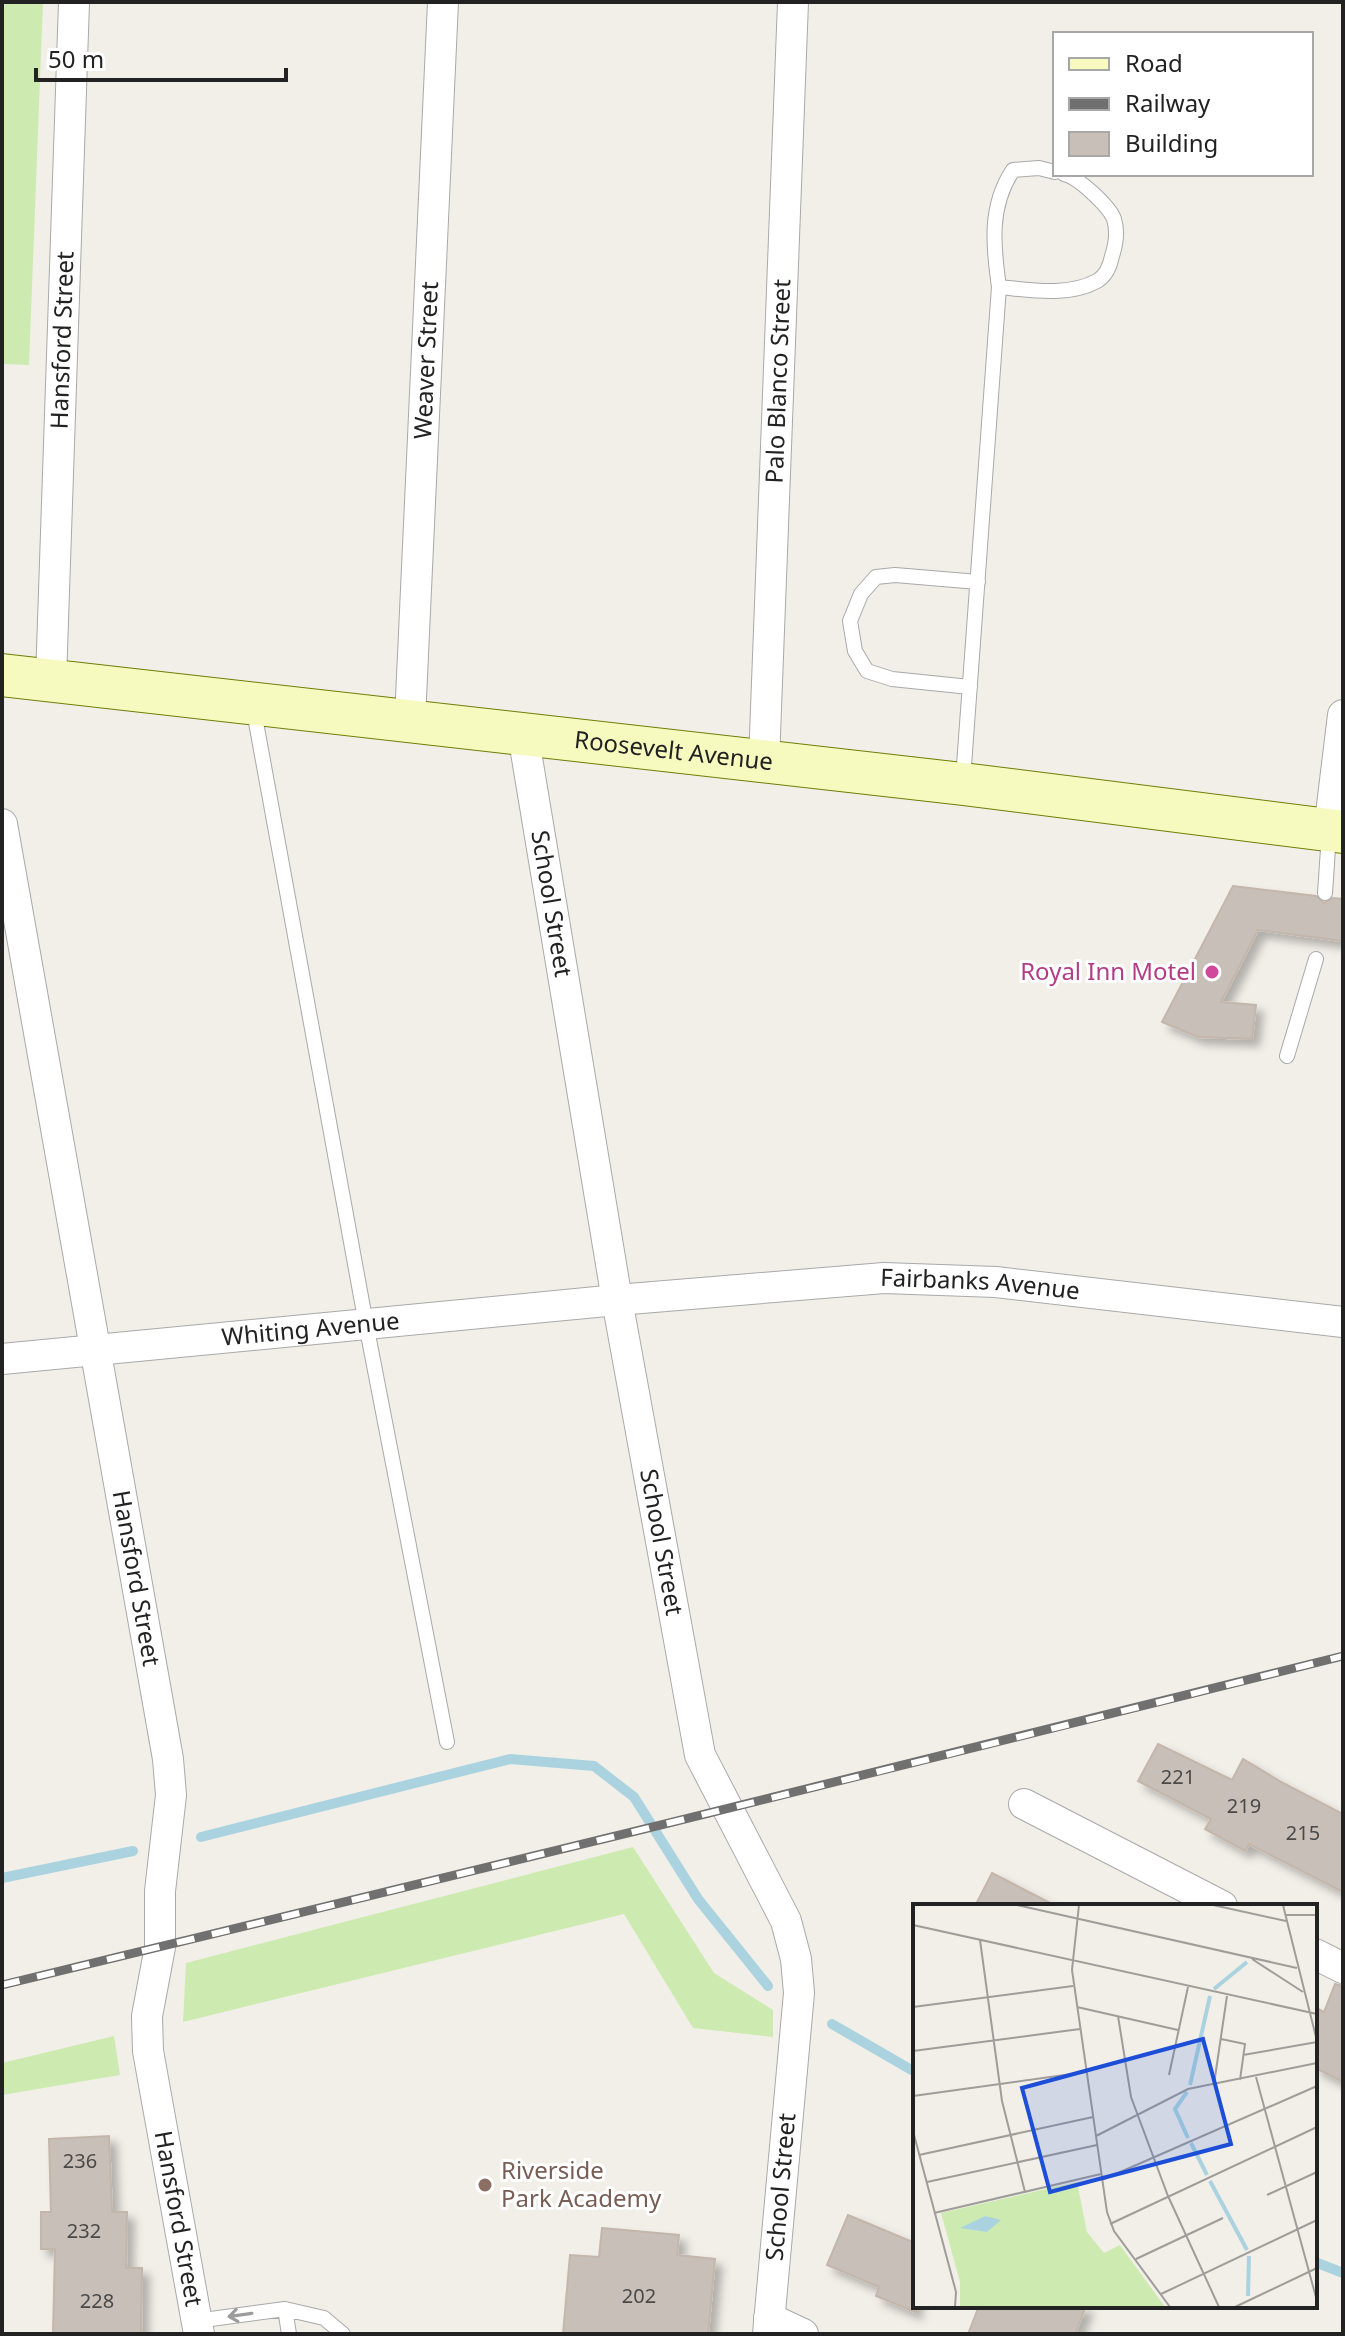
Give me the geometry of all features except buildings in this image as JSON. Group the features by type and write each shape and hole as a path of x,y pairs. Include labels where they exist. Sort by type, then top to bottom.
{"main road":[{"name":"Roosevelt Avenue","path":"2,675 963,784 1336,831"}],"street":[{"name":"Hansford Street","path":"51,680 74,2"},
{"name":"Weaver Street","path":"410,720 443,2"},
{"name":"Palo Blanco Street","path":"764,761 793,2"},
{"path":"1336,831 1343,715"},
{"name":"School Street","path":"523,734 617,1300 700,1755 786,1921 796,1959 799,1993 768,2326"},
{"name":"Hansford Street","path":"2,824 168,1759 171,1795 160,1891 160,1947 147,2016 148,2051 197,2328"},
{"name":"Fairbanks Avenue","path":"617,1300 884,1278 996,1282 1343,1322"},
{"name":"Whiting Avenue","path":"2,1359 617,1300"},
{"path":"1024,1804 1218,1904"},
{"path":"1317,1955 1343,1968"},
{"path":"768,2326 803,2334"}],"lane":[{"path":"963,784 999,287 994,257 994,216 1001,189 1013,170 1039,168 1053,172"},
{"path":"999,287 1075,290 1100,280 1110,268 1117,239 1113,217 1096,196 1071,176"},
{"path":"970,687 892,679 867,671 855,651 850,621 861,594 876,577 895,575 978,582"},
{"path":"252,702 366,1324 447,1742"},
{"path":"1325,893 1336,831"},
{"path":"1287,1056 1316,959"},
{"path":"285,2309 289,2334"},
{"path":"197,2328 285,2309 324,2318 343,2334"}],"green space":[{"path":"2,2 43,2 29,365 2,364"},
{"path":"633,1847 714,1973 773,2010 773,2037 693,2028 624,1914 183,2022 186,1963"},
{"path":"114,2036 120,2075 2,2095 2,2063"}],"waterway":[{"path":"201,1837 510,1759 594,1766 634,1797 698,1899 768,1986"},
{"path":"2,1878 133,1851"},
{"path":"832,2024 913,2071"},
{"path":"1317,2263 1343,2273"}],"railway":[{"path":"2,1985 1343,1656"}],"place":[{"name":"Royal Inn Motel","path":"1212,972"},
{"name":"Riverside Park Academy","path":"485,2185"}]}
